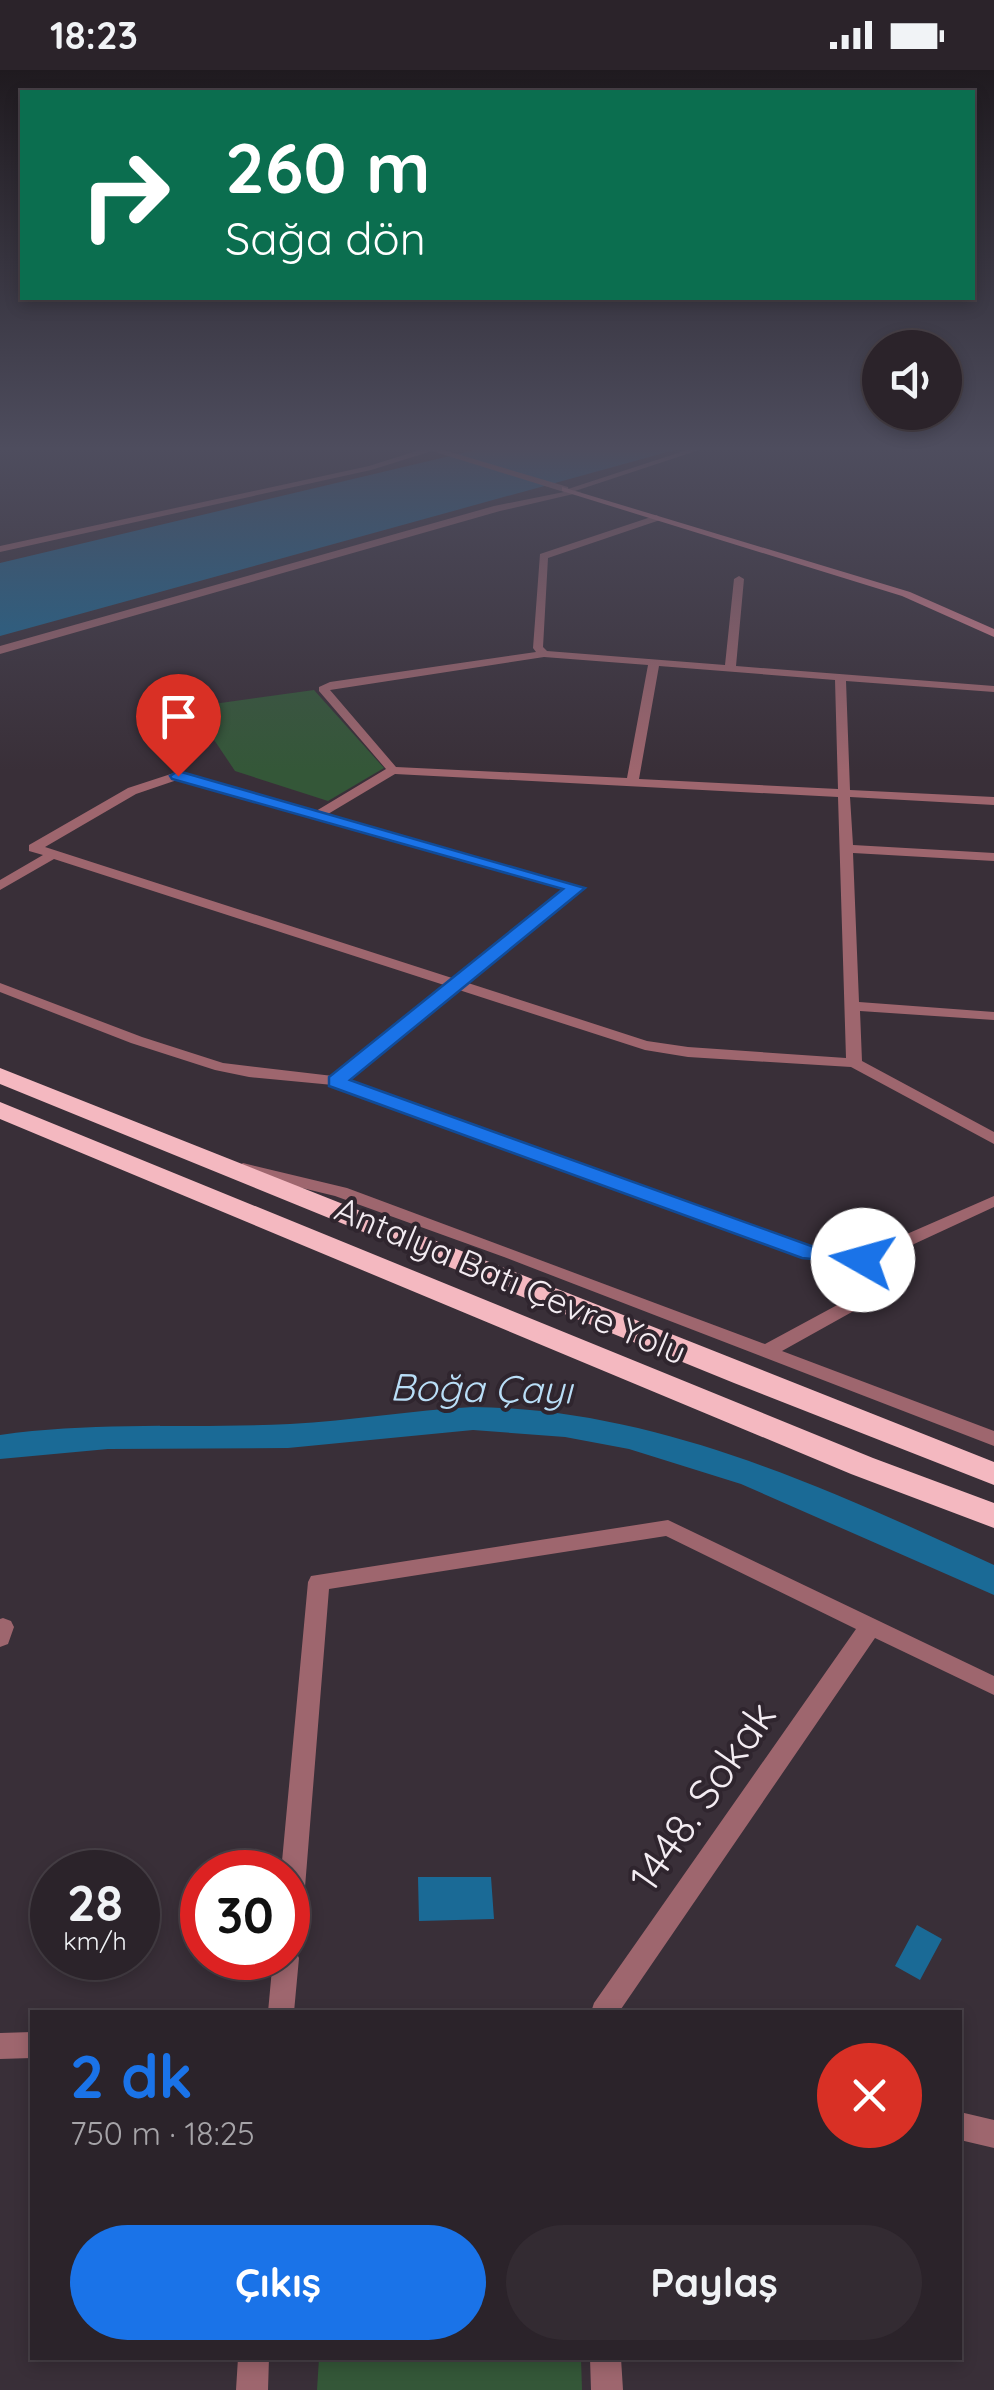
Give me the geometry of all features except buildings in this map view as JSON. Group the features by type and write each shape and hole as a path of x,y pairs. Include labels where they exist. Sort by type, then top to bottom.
{"highway":[{"path":"0,1075 224,1163 530,1292 994,1474"},
{"name":"Antalya Batı Çevre Yolu","path":"0,1110 844,1459 994,1516"}],"main road":[{"path":"776,554 906,594 994,633"}],"street":[{"path":"0,650 336,554"},
{"path":"544,654 538,648 543,556 548,554"},
{"path":"730,669 739,579"},
{"path":"393,770 323,690 330,685 544,654 994,690"},
{"path":"632,782 654,664"},
{"path":"840,677 854,1063"},
{"path":"320,814 393,770 994,801"},
{"path":"336,1081 453,986 576,888 178,776 164,777 116,800 34,848 453,986 645,1045 688,1052 854,1063 994,1140"},
{"path":"846,849 994,857"},
{"path":"0,886 50,856"},
{"path":"0,987 217,1066 256,1075 313,1076 336,1081 810,1254 846,1260 877,1257 994,1200"},
{"path":"852,1006 994,1016"},
{"path":"224,1163 341,1192 994,1439"},
{"path":"767,1352 870,1294 880,1282 882,1270 877,1257"},
{"path":"296,1850 319,1582 668,1528 994,1686"},
{"name":"1448. Sokak","path":"605,2010 870,1628"},
{"path":"281,2010 284,1980"},
{"path":"0,2046 30,2045"},
{"path":"962,2126 994,2134"},
{"path":"252,2390 254,2360"},
{"path":"606,2360 607,2390"}],"green space":[{"path":"314,690 384,768 328,801 235,771 192,707"},
{"path":"319,2360 581,2360 582,2390 317,2390"}],"water":[{"path":"37,554 296,554 0,636 0,563"},
{"path":"418,1877 491,1877 494,1919 419,1921"},
{"path":"917,1925 942,1939 920,1980 895,1966"}],"waterway":[{"name":"Boğa Çayı","path":"0,1447 108,1437 288,1436 473,1419 565,1425 629,1437 754,1476 994,1581"}],"route":[{"path":"178,776 576,888 336,1081 810,1254 863,1260"}]}
